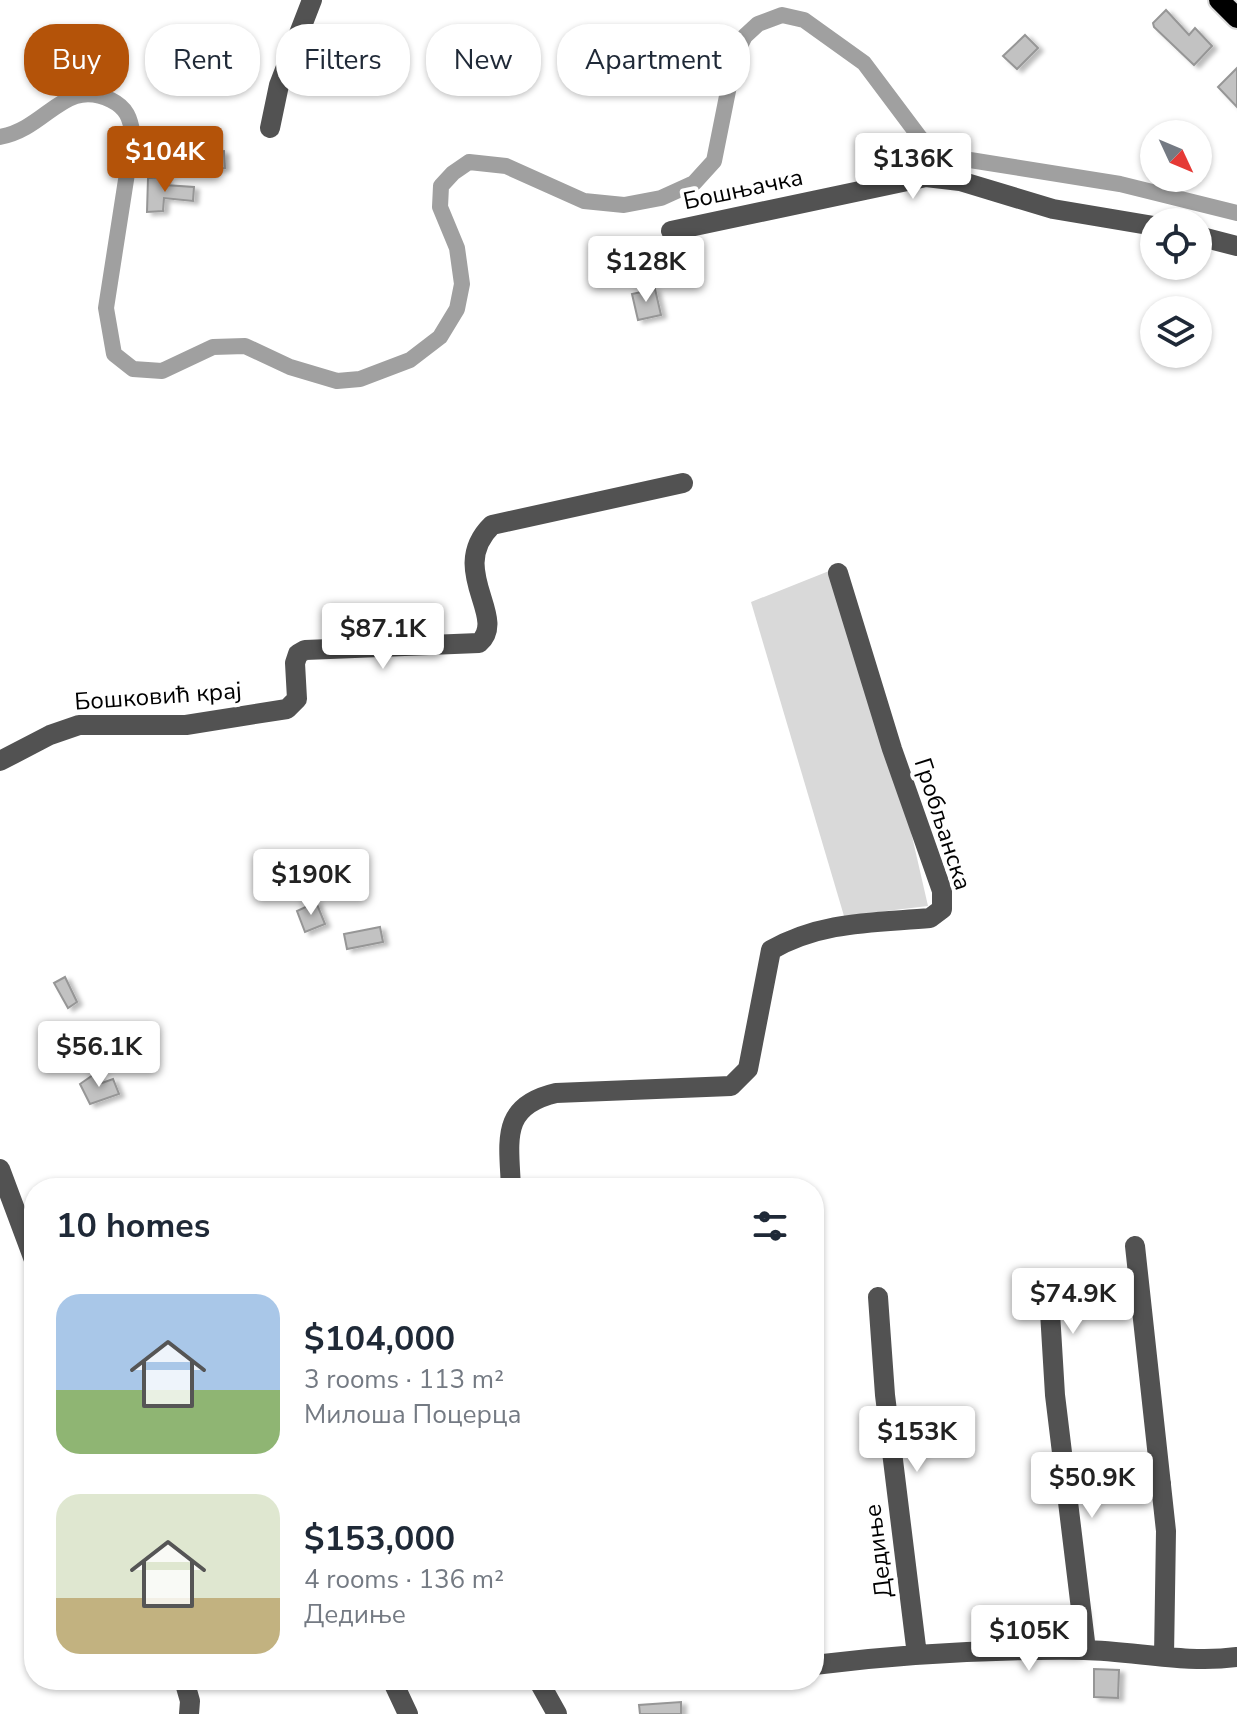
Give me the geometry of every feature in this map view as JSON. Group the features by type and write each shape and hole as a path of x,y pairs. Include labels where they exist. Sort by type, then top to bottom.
{"main road":[{"path":"1219,0 1237,18"}],"street":[{"path":"270,128 279,85 312,0"},
{"name":"Бошњачка","path":"671,231 926,177 960,181 1053,209 1140,224"},
{"path":"1212,240 1237,246"},
{"name":"Бошковић крај","path":"0,761 50,735 79,725 186,725 287,709 297,699 295,663 298,654 305,650 479,643 486,636 488,622 474,571 474,550 482,534 492,525 683,483"},
{"name":"Гробљанска","path":"511,1178 512,1121 521,1107 535,1098 556,1093 731,1086 748,1069 771,950 800,933 838,926 930,918 942,909 942,891 892,749 838,573"},
{"path":"0,1169 24,1233"},
{"path":"1135,1246 1166,1531 1164,1656"},
{"path":"1048,1279 1064,1471 1086,1650"},
{"name":"Дедиње","path":"878,1297 885,1395 917,1655"},
{"path":"1064,1471 1127,1470 1161,1483"},
{"path":"824,1664 917,1655 1086,1650 1193,1659 1237,1657"},
{"path":"187,1690 189,1714"},
{"path":"397,1690 408,1714"},
{"path":"544,1690 557,1714"}],"shaded area":[{"path":"829,571 892,749 928,906 844,916 751,602"}],"building":[{"path":"1166,10 1189,35 1195,28 1212,46 1194,65 1154,27 1153,23"},
{"path":"1025,35 1038,48 1017,69 1003,56"},
{"path":"1237,68 1237,107 1218,87"},
{"path":"224,151 225,168 201,170 202,153"},
{"path":"165,177 165,185 194,187 193,201 164,198 163,211 147,212 148,178"},
{"path":"655,289 661,315 638,320 632,294"},
{"path":"316,902 325,924 305,932 297,911"},
{"path":"380,927 383,942 347,949 344,934"},
{"path":"65,977 77,1002 68,1008 54,983"},
{"path":"96,1073 102,1083 113,1079 119,1094 90,1104 80,1084"},
{"path":"1094,1669 1119,1670 1118,1698 1094,1697"},
{"path":"681,1702 681,1714 640,1714 639,1705"}],"waterway":[{"path":"0,137 17,132 68,99 81,95 111,100 124,110 133,135 106,308 114,354 133,369 162,371 213,347 245,346 290,367 337,381 360,379 410,360 440,337 457,309 462,284 457,248 440,207 441,186 453,173 469,162 506,166 584,201 624,205 661,198 694,183 714,161 735,56 745,36 758,24 782,15 804,20 864,63 921,139 970,160 1120,184 1237,213"}]}
